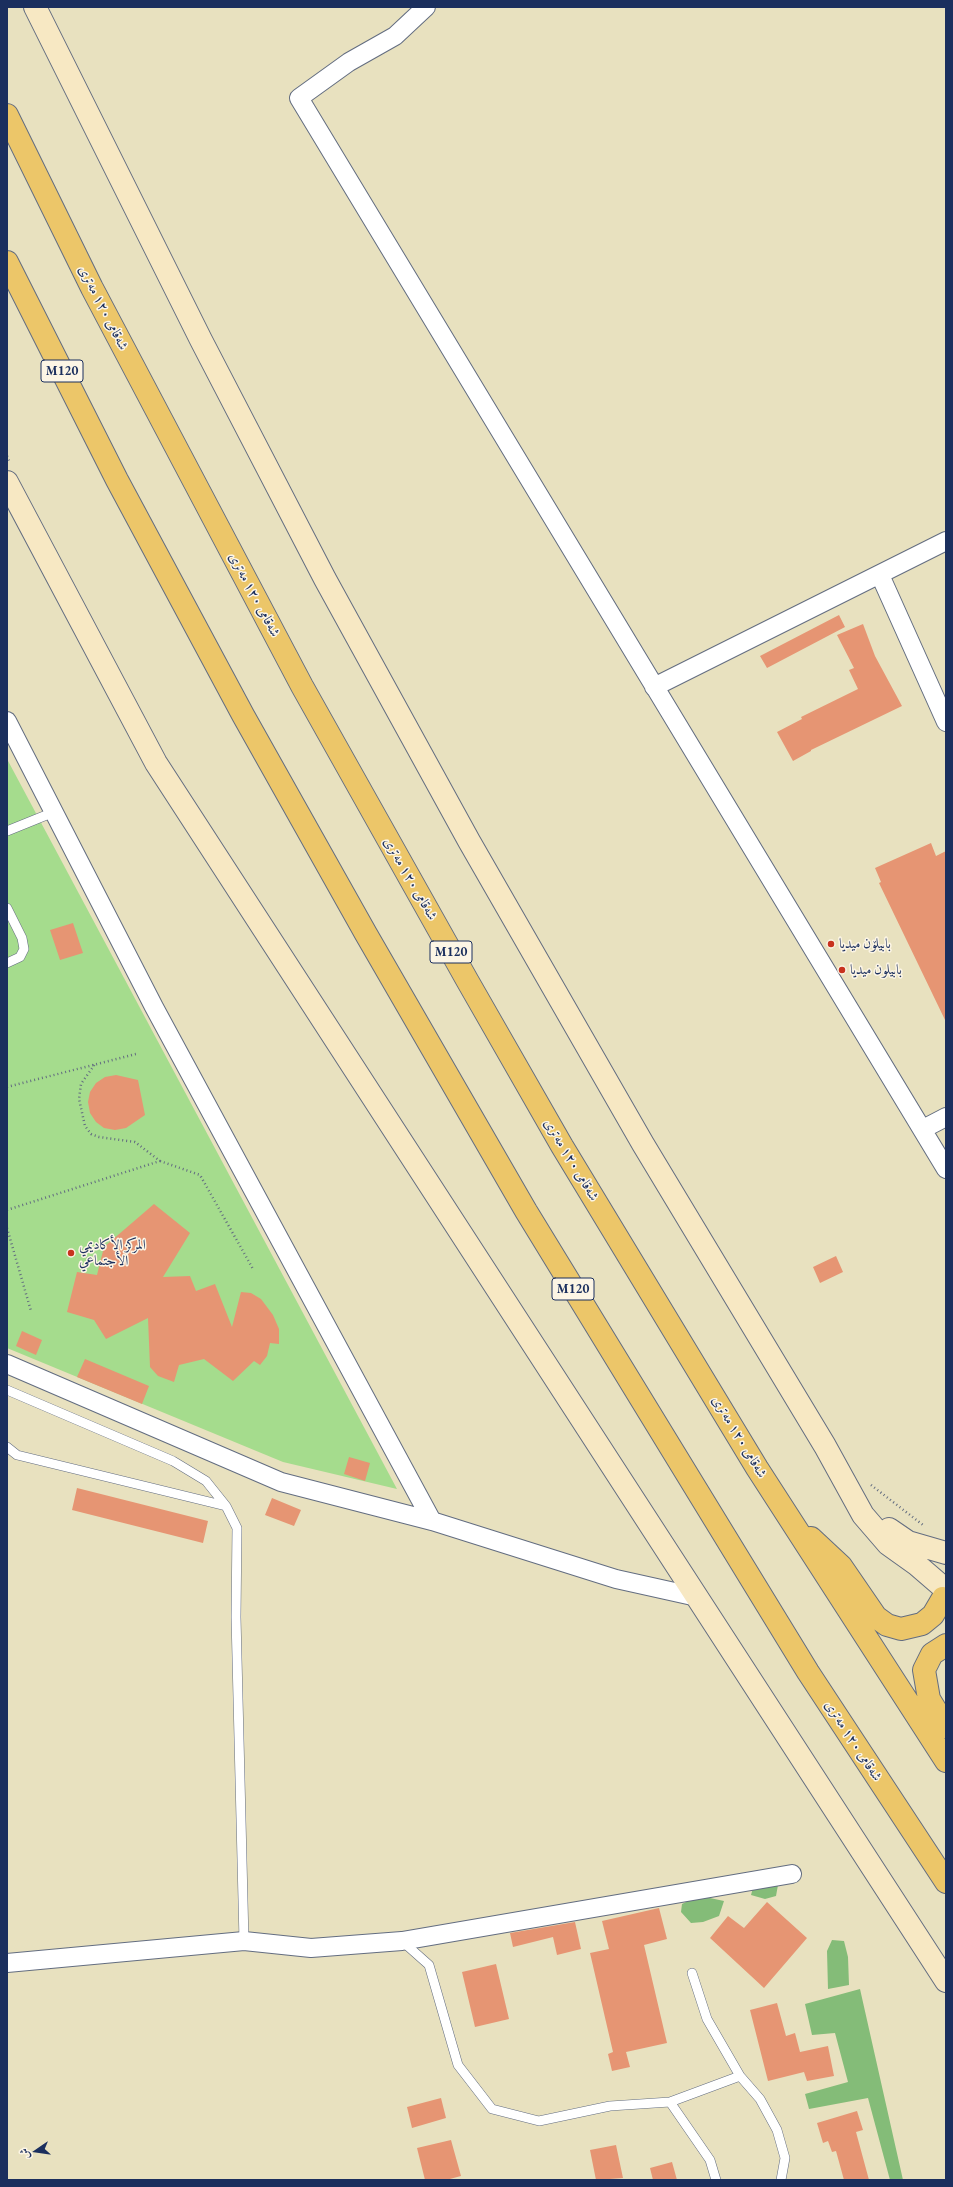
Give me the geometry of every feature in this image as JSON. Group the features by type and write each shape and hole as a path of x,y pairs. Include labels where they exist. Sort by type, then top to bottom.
{"highway":[{"name":"شەقامی ١٢٠ مەتری","path":"7,115 92,288 336,747 562,1146 789,1518 946,1761"},
{"name":"شەقامی ١٢٠ مەتری","path":"7,262 117,480 239,708 366,934 498,1162 672,1453 804,1665 946,1882"},
{"path":"789,1518 841,1566 876,1617 887,1625 901,1629 922,1624 933,1616 945,1596"},
{"path":"946,1645 932,1654 924,1670 929,1699 946,1727"}],"street":[{"path":"35,7 201,340 355,634 469,841 639,1137 825,1446 850,1493 875,1531 945,1596"},
{"path":"426,7 395,36 349,62 299,98 946,1169"},
{"path":"7,482 156,763 946,1981"},
{"path":"654,687 946,541"},
{"path":"880,575 946,722"},
{"path":"7,722 154,1008 432,1521"},
{"path":"923,1129 946,1117"},
{"path":"7,1364 282,1482 432,1521 616,1579 697,1597"},
{"path":"825,1446 844,1466 878,1520 908,1542 946,1553"},
{"path":"7,1963 244,1941 311,1948 402,1941 792,1874"}],"lane":[{"path":"7,831 54,812"},
{"path":"7,908 22,938 24,949 20,957 7,963"},
{"path":"7,1390 174,1461 206,1481 226,1506 237,1528 236,1617 244,1941"},
{"path":"7,1447 17,1455 226,1506"},
{"path":"402,1941 429,1965 458,2065 492,2109 539,2121 610,2106 670,2102 740,2076"},
{"path":"692,1973 707,2019 740,2076 760,2098 777,2130 785,2158 781,2180"},
{"path":"670,2102 710,2160 716,2180"}],"path":[{"path":"7,1087 136,1054"},
{"path":"96,1064 81,1084 79,1099 85,1126 92,1134 99,1137 135,1142 160,1161 200,1175 253,1269"},
{"path":"7,1210 160,1161"},
{"path":"7,1228 30,1311"},
{"path":"868,1480 872,1487 924,1526"}],"green space":[{"path":"7,759 397,1489 283,1462 7,1348"},
{"path":"754,1884 778,1885 776,1896 765,1899 751,1895"},
{"path":"694,1898 710,1898 724,1901 719,1916 703,1922 691,1923 681,1912 682,1904"},
{"path":"832,1940 844,1941 848,1957 849,1985 828,1989 827,1951"},
{"path":"860,1989 903,2180 890,2180 868,2098 809,2109 805,2094 848,2082 835,2033 812,2035 805,2004"}],"building":[{"path":"839,615 845,627 767,668 760,656"},
{"path":"863,624 875,656 902,706 811,750 793,761 777,732 802,719 801,717 858,689 849,670 854,668 837,635"},
{"path":"931,843 936,856 946,851 946,1022 879,883 881,882 875,868"},
{"path":"73,923 83,953 60,960 50,930"},
{"path":"116,1075 138,1080 145,1115 126,1128 115,1130 104,1128 96,1122 90,1113 88,1102 90,1092 96,1083 105,1077"},
{"path":"154,1204 190,1233 163,1277 190,1276 196,1291 215,1284 232,1327 241,1292 251,1293 261,1299 273,1315 279,1329 279,1344 270,1343 267,1356 260,1365 254,1361 233,1381 204,1359 179,1365 174,1382 158,1376 150,1367 148,1318 106,1339 94,1320 67,1312 77,1272 97,1275 104,1247"},
{"path":"836,1256 843,1272 820,1283 813,1267"},
{"path":"22,1331 42,1340 36,1355 16,1346"},
{"path":"85,1359 149,1386 142,1404 77,1377"},
{"path":"349,1457 370,1463 365,1481 344,1474"},
{"path":"77,1488 208,1521 203,1543 72,1510"},
{"path":"272,1498 301,1510 294,1526 265,1515"},
{"path":"767,1902 807,1938 764,1988 710,1938 728,1916 744,1928"},
{"path":"659,1908 667,1939 644,1945 667,2043 626,2052 630,2067 612,2071 608,2054 613,2052 590,1953 609,1949 602,1921"},
{"path":"575,1922 581,1949 557,1955 553,1937 513,1947 510,1933"},
{"path":"496,1964 509,2019 475,2027 462,1972"},
{"path":"777,2003 786,2036 795,2033 800,2052 828,2046 834,2076 807,2081 804,2072 768,2081 750,2010"},
{"path":"441,2098 446,2118 412,2128 407,2107"},
{"path":"857,2111 863,2130 856,2132 869,2180 844,2180 836,2151 832,2152 828,2141 823,2143 817,2123"},
{"path":"451,2140 461,2176 446,2180 425,2180 417,2148"},
{"path":"616,2145 623,2178 596,2180 590,2150"},
{"path":"672,2162 677,2180 653,2180 650,2168"}],"place":[{"name":"بابیلۆن میدیا","path":"831,944"},
{"name":"بابيلون ميديا","path":"842,970"},
{"name":"المركز الأكاديمي الأجتماعي","path":"71,1253"}]}
